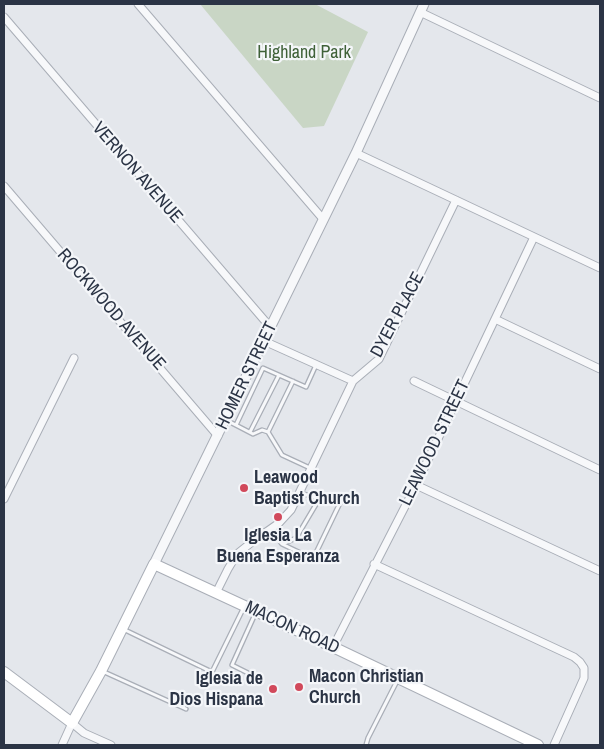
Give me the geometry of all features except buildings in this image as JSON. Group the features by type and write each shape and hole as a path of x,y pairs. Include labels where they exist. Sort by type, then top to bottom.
{"main road":[{"name":"MACON ROAD","path":"154,564 398,678 524,742 538,745"},
{"name":"HOMER STREET","path":"72,723 101,671 154,564"},
{"path":"4,672 72,723"}],"street":[{"path":"138,4 323,219"},
{"path":"422,8 600,98"},
{"name":"HOMER STREET","path":"154,564 356,153 422,8"},
{"name":"VERNON AVENUE","path":"4,17 271,328"},
{"path":"356,153 600,268"},
{"name":"ROCKWOOD AVENUE","path":"4,186 218,436"},
{"name":"DYER PLACE","path":"216,593 237,554 287,516 353,381 378,359 456,200"},
{"name":"LEAWOOD STREET","path":"333,647 416,485 534,237"},
{"path":"496,319 600,369"},
{"path":"264,342 353,381"},
{"path":"4,499 74,358"},
{"path":"414,381 600,470"},
{"path":"416,485 600,571"},
{"path":"374,564 574,657 580,662 584,668 585,676 554,745"},
{"path":"72,723 84,733 110,745"},
{"name":"HOMER STREET","path":"62,745 72,723"}],"lane":[{"path":"236,425 263,368 306,387 316,365"},
{"path":"250,432 279,375"},
{"path":"268,432 293,381"},
{"path":"226,419 253,434 262,430 268,432 282,455 311,469"},
{"path":"271,529 282,544 313,559 340,504 321,495 314,497 299,493"},
{"path":"282,544 296,538 303,529 321,495"},
{"path":"122,628 212,672 244,606"},
{"path":"256,611 232,665 256,676"},
{"path":"101,671 186,709"},
{"path":"366,745 398,678"}],"green space":[{"name":"Highland Park","path":"200,4 315,4 368,32 324,126 303,128"}],"place":[{"name":"Leawood Baptist Church","path":"244,488"},
{"name":"Iglesia La Buena Esperanza","path":"278,517"},
{"name":"Macon Christian Church","path":"299,687"},
{"name":"Iglesia de Dios Hispana","path":"273,689"}]}
